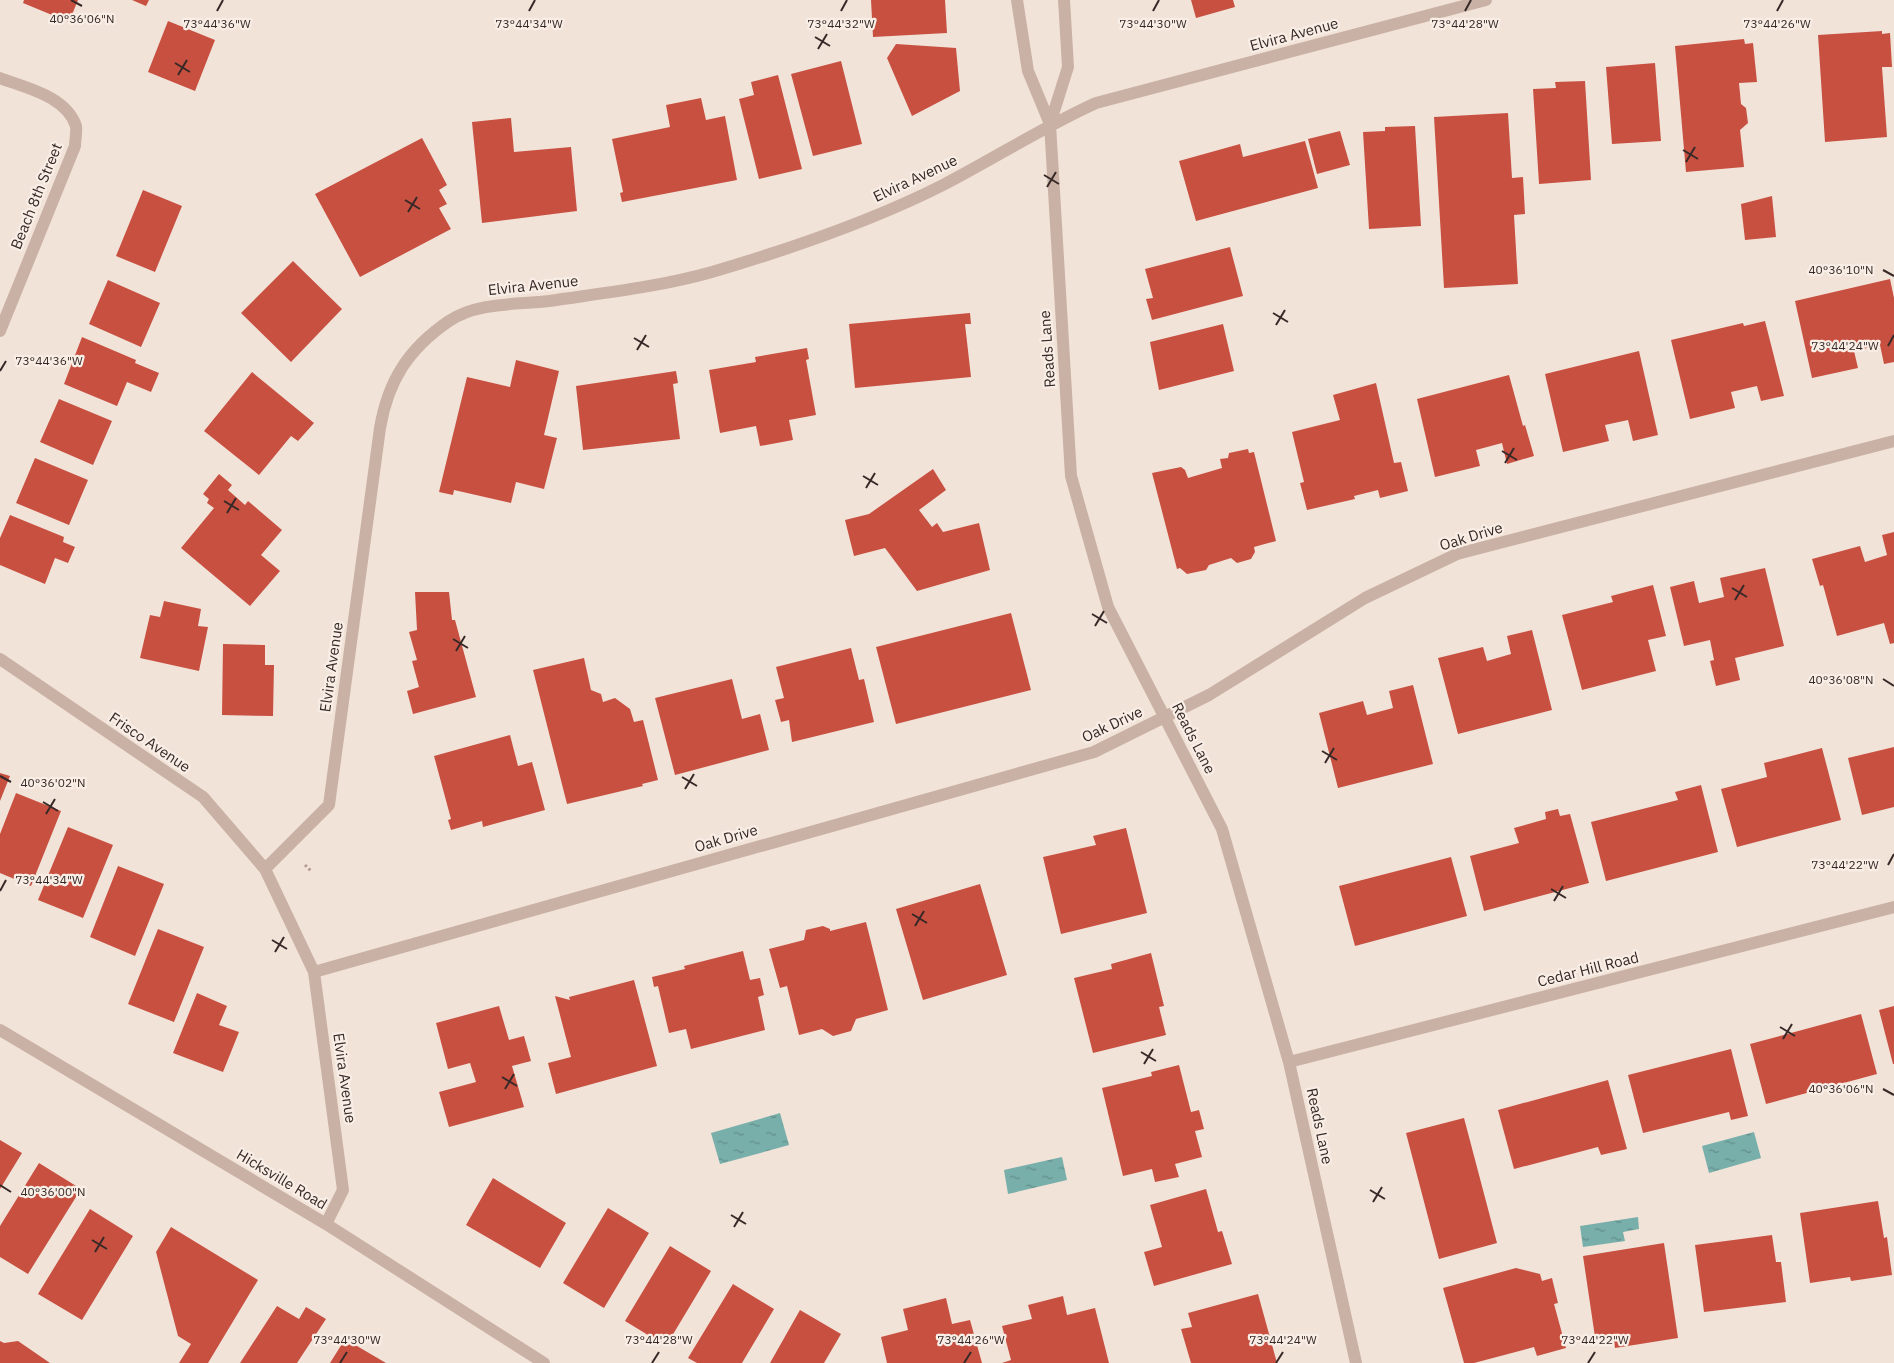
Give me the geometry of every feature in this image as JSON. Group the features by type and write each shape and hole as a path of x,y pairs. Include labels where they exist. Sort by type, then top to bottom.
{"street":[{"name":"Reads Lane","path":"1017,0 1028,71 1050,124 1071,476 1108,606 1222,829 1289,1062 1356,1363"},
{"name":"Reads Lane","path":"1050,124 1068,67 1064,0"},
{"name":"Elvira Avenue","path":"326,1224 343,1190 314,972 265,870 329,805 383,410 385,400 409,354 450,320 484,307 629,290 710,272 834,233 943,185 1050,124 1096,103 1486,0"},
{"name":"Beach 8th Street","path":"0,78 51,98 70,113 77,128 75,146 0,331"},
{"name":"Oak Drive","path":"314,972 1094,752 1236,679 1365,598 1457,554 1894,441"},
{"name":"Frisco Avenue","path":"0,659 203,797 265,870"},
{"name":"Cedar Hill Road","path":"1289,1062 1894,908"},
{"name":"Hicksville Road","path":"0,1030 326,1224 544,1363"}],"water":[{"path":"780,1113 789,1145 720,1164 711,1133"},
{"path":"1754,1132 1761,1158 1709,1173 1702,1146"},
{"path":"1062,1157 1067,1180 1008,1194 1004,1170"},
{"path":"1638,1217 1639,1229 1623,1232 1625,1241 1583,1247 1580,1226"}],"building":[{"path":"24,0 78,0 69,22 23,3"},
{"path":"132,0 149,0 146,6"},
{"path":"871,0 945,0 947,33 873,37"},
{"path":"1191,0 1233,0 1235,7 1196,18"},
{"path":"168,21 215,40 195,91 148,72"},
{"path":"1882,31 1882,34 1890,33 1892,67 1882,67 1887,137 1825,142 1818,35"},
{"path":"1744,39 1745,44 1753,43 1757,82 1739,83 1741,104 1746,108 1748,123 1740,130 1744,167 1686,172 1675,46"},
{"path":"896,44 956,48 960,91 912,116 887,58"},
{"path":"841,61 862,144 813,156 791,74"},
{"path":"1655,63 1661,141 1612,144 1606,67"},
{"path":"778,75 802,169 759,179 739,99 754,95 751,82"},
{"path":"1585,81 1591,180 1539,184 1533,89 1556,88 1555,82"},
{"path":"701,98 706,120 725,116 737,180 622,202 620,193 623,192 612,139 670,127 666,105"},
{"path":"1508,113 1512,178 1523,177 1525,214 1514,215 1518,284 1444,288 1434,117"},
{"path":"511,118 514,152 571,147 577,211 482,223 472,122"},
{"path":"1415,126 1421,226 1369,229 1363,132 1385,131 1385,127"},
{"path":"1340,131 1350,165 1317,174 1308,139"},
{"path":"422,138 447,185 439,190 447,204 439,208 451,229 360,277 315,194"},
{"path":"1305,141 1318,188 1196,221 1179,161 1240,144 1243,157"},
{"path":"143,190 182,206 155,272 116,256"},
{"path":"1772,196 1776,237 1745,240 1741,204"},
{"path":"1230,247 1243,296 1152,320 1146,299 1153,298 1145,269"},
{"path":"293,261 342,309 291,362 241,313"},
{"path":"1890,279 1894,298 1894,362 1884,364 1880,345 1854,351 1858,368 1812,378 1795,301"},
{"path":"108,280 160,303 141,347 89,324"},
{"path":"970,313 971,324 965,324 971,377 855,388 849,324"},
{"path":"1765,321 1784,396 1761,401 1757,386 1731,392 1735,408 1690,419 1671,340 1743,323 1744,326"},
{"path":"1223,324 1234,371 1159,390 1150,342"},
{"path":"82,337 136,360 135,363 159,373 151,392 127,382 117,406 64,384"},
{"path":"807,348 809,359 806,360 816,415 789,420 793,440 760,446 756,426 720,433 709,370 756,362 755,357"},
{"path":"1639,351 1658,435 1633,441 1628,420 1605,425 1609,441 1563,452 1545,374"},
{"path":"516,360 559,371 544,435 557,438 544,489 516,482 511,503 454,490 453,495 439,492 467,377 510,387"},
{"path":"676,371 678,383 673,384 680,439 583,450 576,386"},
{"path":"252,372 314,423 298,441 291,436 259,475 204,431"},
{"path":"1509,375 1523,426 1525,425 1534,456 1507,464 1502,443 1476,450 1480,466 1435,477 1417,399"},
{"path":"1376,383 1394,463 1401,462 1408,491 1380,498 1378,490 1354,496 1355,499 1307,510 1300,483 1304,482 1292,432 1340,420 1333,395"},
{"path":"59,399 112,421 93,465 40,442"},
{"path":"1248,449 1249,453 1254,452 1276,541 1254,547 1255,552 1251,559 1237,563 1231,558 1209,565 1206,570 1187,574 1180,568 1177,569 1152,473 1181,467 1185,470 1188,478 1222,468 1220,459 1228,458 1229,453"},
{"path":"35,458 88,480 69,525 16,503"},
{"path":"933,469 946,490 919,510 932,527 937,523 943,532 979,523 990,570 917,591 885,548 854,556 845,520 869,514"},
{"path":"219,474 232,485 228,490 245,505 248,501 282,530 261,555 280,571 250,606 181,548 214,508 207,503 209,499 203,494"},
{"path":"10,515 64,537 63,542 75,547 68,563 55,558 45,584 0,565 0,538"},
{"path":"1894,532 1894,643 1890,644 1884,623 1837,636 1823,585 1820,586 1812,559 1860,546 1865,562 1887,555 1882,535"},
{"path":"1765,568 1784,646 1735,658 1740,680 1716,686 1710,661 1714,660 1710,640 1684,646 1670,587 1694,581 1699,603 1724,597 1720,578"},
{"path":"1653,585 1666,636 1648,640 1656,671 1582,690 1562,615 1613,602 1611,596"},
{"path":"415,592 449,592 452,620 455,620 476,697 413,714 407,691 419,687 412,661 417,660 409,632 417,630"},
{"path":"164,601 201,609 198,626 208,627 199,671 140,658 150,615 160,617"},
{"path":"1011,613 1031,690 896,724 876,647"},
{"path":"1532,630 1552,710 1458,734 1438,658 1483,647 1487,661 1511,654 1507,636"},
{"path":"223,644 265,645 265,665 274,665 273,716 222,715"},
{"path":"851,648 859,680 864,679 874,722 792,742 789,720 781,722 775,700 784,698 776,667"},
{"path":"584,658 591,690 601,694 603,702 615,698 630,709 634,722 643,720 658,780 642,784 643,786 567,804 533,670"},
{"path":"732,679 742,719 760,714 769,750 675,775 655,698"},
{"path":"1413,685 1433,764 1338,788 1319,713 1363,701 1367,715 1393,708 1389,691"},
{"path":"510,735 518,766 532,762 545,810 483,827 482,821 451,830 448,820 451,819 434,756"},
{"path":"1894,747 1894,807 1862,815 1848,758"},
{"path":"1822,748 1841,820 1737,847 1721,789 1767,777 1764,763"},
{"path":"0,773 10,776 0,801"},
{"path":"1701,785 1718,852 1606,881 1591,822 1678,800 1675,792"},
{"path":"16,793 61,811 31,886 0,873 0,834"},
{"path":"1558,809 1560,816 1570,814 1589,883 1484,911 1470,856 1519,843 1514,828 1546,819 1545,812"},
{"path":"68,827 113,845 83,918 38,900"},
{"path":"1126,828 1147,913 1061,934 1043,857 1096,845 1093,836"},
{"path":"1451,857 1467,916 1355,946 1339,886"},
{"path":"118,866 164,884 135,956 90,937"},
{"path":"980,884 1007,975 923,1000 896,909"},
{"path":"866,922 888,1010 856,1019 851,1031 833,1036 822,1029 799,1035 787,986 780,988 769,949 804,940 806,930 823,926 830,929 830,931"},
{"path":"158,929 204,947 174,1022 128,1004"},
{"path":"743,951 750,980 760,978 764,995 758,997 765,1030 691,1049 686,1029 669,1033 658,986 654,987 652,977 685,969 684,966"},
{"path":"1151,953 1164,1006 1159,1007 1166,1035 1093,1053 1074,978 1112,969 1111,964"},
{"path":"634,980 657,1066 556,1094 548,1063 571,1057 555,996 570,1000 569,997"},
{"path":"197,993 227,1006 219,1025 239,1032 223,1072 173,1053"},
{"path":"499,1006 509,1040 524,1036 531,1061 512,1066 524,1107 449,1127 439,1092 476,1082 470,1063 448,1069 436,1023"},
{"path":"1894,1006 1894,1064 1893,1064 1879,1010"},
{"path":"1861,1014 1877,1074 1766,1104 1750,1044"},
{"path":"1731,1049 1748,1116 1731,1120 1729,1112 1643,1133 1628,1075"},
{"path":"1179,1065 1191,1112 1199,1110 1204,1129 1195,1131 1202,1157 1175,1164 1179,1177 1155,1182 1152,1169 1123,1176 1102,1088 1152,1076 1151,1072"},
{"path":"1608,1080 1627,1149 1601,1155 1598,1147 1514,1169 1498,1110"},
{"path":"1464,1118 1497,1243 1439,1259 1406,1133"},
{"path":"0,1140 22,1153 0,1189"},
{"path":"39,1163 81,1189 28,1274 0,1257 0,1226"},
{"path":"493,1178 566,1223 540,1268 466,1225"},
{"path":"1206,1189 1218,1232 1222,1231 1232,1264 1154,1286 1144,1252 1162,1247 1150,1205"},
{"path":"1878,1201 1884,1238 1887,1237 1892,1275 1851,1281 1850,1277 1810,1283 1800,1213"},
{"path":"608,1208 649,1233 604,1308 563,1283"},
{"path":"90,1209 133,1236 82,1320 38,1294"},
{"path":"171,1227 258,1280 208,1363 179,1363 191,1344 178,1336 156,1252"},
{"path":"1772,1235 1776,1262 1781,1262 1786,1302 1704,1312 1695,1245"},
{"path":"1664,1243 1678,1338 1615,1348 1613,1334 1595,1337 1583,1256"},
{"path":"670,1246 711,1271 666,1346 625,1321"},
{"path":"1516,1268 1540,1274 1542,1281 1552,1278 1558,1303 1554,1304 1566,1348 1537,1356 1534,1347 1474,1363 1464,1363 1443,1288"},
{"path":"733,1284 774,1309 742,1363 697,1363 688,1358"},
{"path":"1258,1294 1277,1363 1191,1363 1181,1329 1192,1327 1188,1313"},
{"path":"1063,1296 1067,1315 1095,1308 1109,1363 1002,1363 1011,1360 1002,1326 1032,1319 1028,1305"},
{"path":"946,1298 952,1324 970,1320 982,1363 887,1363 881,1337 908,1330 903,1309"},
{"path":"277,1306 299,1319 306,1307 326,1319 297,1363 240,1363"},
{"path":"800,1310 841,1334 824,1363 770,1363"},
{"path":"345,1339 386,1363 330,1363"},
{"path":"0,1341 4,1343 18,1341 50,1363 0,1363"}]}
